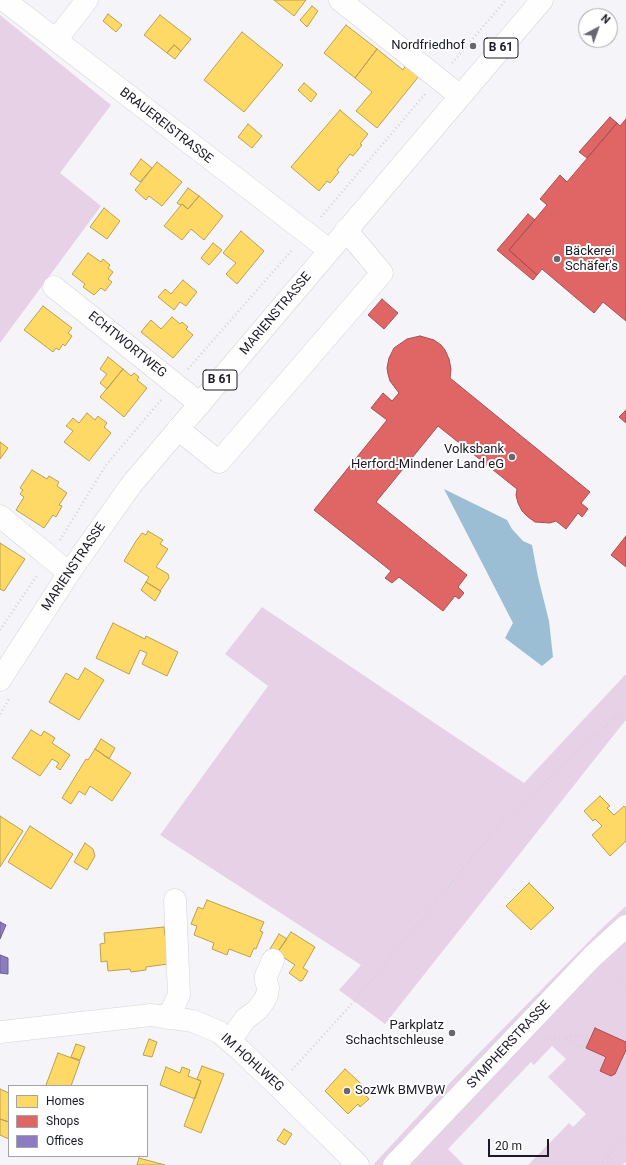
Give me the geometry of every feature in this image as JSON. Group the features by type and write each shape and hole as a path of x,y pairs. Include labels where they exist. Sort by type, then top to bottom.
{"street":[{"name":"BRAUEREISTRASSE","path":"4,0 329,250"},
{"path":"56,40 87,0"},
{"path":"340,0 438,80 460,96"},
{"name":"MARIENSTRASSE","path":"0,680 69,573 131,485 542,0"},
{"path":"178,429 219,462 382,273 346,230"},
{"name":"ECHTWORTWEG","path":"54,286 200,404"},
{"path":"0,516 69,573"},
{"path":"168,1018 179,995 175,900"},
{"name":"SYMPHERSTRASSE","path":"394,1165 592,957 626,926"},
{"path":"230,1041 245,1019 257,1010 264,1001 268,988 266,976 273,960"},
{"name":"IM HOHLWEG","path":"0,1032 151,1015 193,1021 219,1032 230,1041 358,1165"}],"path":[{"path":"0,630 50,556 106,465 506,0"},
{"path":"278,1086 357,998 503,820 626,707"},
{"path":"541,1040 588,1035 582,1047 563,1038"},
{"path":"621,1062 626,1064"},
{"path":"600,1165 626,1136"}],"shaded area":[{"path":"0,15 111,105 60,173 101,206 0,343"},
{"path":"262,607 524,783 626,674 626,720 385,1024 339,990 361,965 160,835 268,686 225,654"},
{"path":"626,906 626,1162 622,1165 528,1165 569,1123 573,1127 586,1114 548,1077 566,1059 552,1046 534,1065 531,1062 448,1149 464,1165 373,1165 433,1100 601,929"}],"water":[{"path":"444,489 507,520 512,529 523,541 532,545 549,621 553,657 542,666 505,638 513,623"}],"building: Homes":[{"path":"274,0 306,0 294,16"},
{"path":"312,6 318,11 307,27 300,20"},
{"path":"108,14 122,25 116,32 103,21"},
{"path":"160,15 191,39 181,51 174,45 167,53 144,35"},
{"path":"346,25 377,49 355,78 324,53"},
{"path":"242,32 283,65 244,112 204,80"},
{"path":"174,45 181,51 175,59 167,53"},
{"path":"377,49 403,70 406,65 419,76 377,128 356,111 372,92 355,78"},
{"path":"304,83 317,94 311,102 298,90"},
{"path":"340,110 368,134 360,144 362,145 353,156 350,154 337,170 339,172 330,183 327,181 319,191 291,167"},
{"path":"248,124 262,136 252,148 238,137"},
{"path":"141,159 152,168 140,182 130,174"},
{"path":"157,162 182,182 162,206 149,196 146,200 135,190"},
{"path":"188,188 199,196 188,209 182,204 180,205 177,203"},
{"path":"199,196 223,216 204,240 191,229 182,240 164,226 182,204 188,209"},
{"path":"104,208 120,221 107,239 90,227"},
{"path":"241,231 264,251 237,284 226,274 236,263 223,253"},
{"path":"213,243 222,250 209,265 201,258"},
{"path":"88,253 101,262 103,259 110,265 108,268 113,272 108,279 112,282 105,291 101,288 94,295 83,287 85,284 72,274"},
{"path":"183,280 197,292 186,306 180,302 174,310 158,297 165,289 171,294"},
{"path":"43,306 72,328 68,333 72,336 65,346 63,344 59,350 56,348 53,352 24,330"},
{"path":"172,317 180,324 182,322 188,327 186,329 193,335 173,358 141,332 151,320 161,329"},
{"path":"108,357 123,369 107,389 100,383 107,374 100,369"},
{"path":"123,369 131,376 134,373 139,377 137,380 147,388 124,417 100,397"},
{"path":"87,413 95,420 98,416 107,423 104,427 111,433 89,461 64,442 73,431 66,426 73,418 79,423"},
{"path":"0,442 8,448 0,459"},
{"path":"32,470 47,479 49,476 59,482 57,486 67,493 59,505 62,506 56,517 53,515 44,528 16,510 24,497 20,494 23,490 20,488"},
{"path":"148,531 163,540 160,544 168,549 156,567 168,574 169,578 160,591 146,582 149,577 124,561 142,533 146,535"},
{"path":"0,543 25,559 4,591 0,589"},
{"path":"146,582 161,591 155,601 141,590"},
{"path":"113,623 145,639 146,636 178,652 167,676 142,664 147,653 140,650 129,674 96,658"},
{"path":"85,668 104,680 79,720 49,702 66,673 78,680"},
{"path":"31,730 41,736 44,731 55,738 52,743 70,755 60,770 56,767 59,763 52,759 40,776 12,758"},
{"path":"101,739 115,748 109,759 95,749"},
{"path":"95,749 131,773 112,801 90,786 85,795 79,791 71,804 62,798 86,759 88,760"},
{"path":"600,796 610,806 607,808 614,815 624,806 626,808 626,841 610,856 592,835 602,826 595,819 593,821 584,811"},
{"path":"0,816 23,831 0,867"},
{"path":"30,826 73,854 51,889 8,862"},
{"path":"85,843 93,849 95,856 87,870 74,862"},
{"path":"529,883 554,908 531,930 506,906"},
{"path":"207,900 264,922 260,931 263,932 256,949 254,948 250,957 229,949 227,955 212,949 214,943 194,935 197,926 191,924 198,907 203,909"},
{"path":"164,927 165,936 168,936 168,964 146,967 146,970 131,972 130,969 108,971 107,961 101,962 100,944 105,943 104,933"},
{"path":"291,932 315,947 303,968 308,971 302,981 289,973 295,965 277,953"},
{"path":"279,934 287,939 277,953 270,949"},
{"path":"149,1039 157,1042 152,1057 143,1055"},
{"path":"76,1044 85,1047 80,1060 71,1057"},
{"path":"58,1053 80,1061 71,1085 46,1085"},
{"path":"202,1066 224,1074 201,1133 184,1126 201,1081 197,1079"},
{"path":"166,1067 180,1073 182,1067 190,1070 188,1076 201,1081 195,1099 160,1085"},
{"name":"SozWk BMVBW","path":"345,1069 370,1092 366,1096 369,1099 360,1107 358,1104 348,1114 325,1091"},
{"path":"0,1089 8,1093 8,1122 0,1119"},
{"path":"0,1119 8,1122 8,1139 0,1135"},
{"path":"284,1129 292,1134 285,1145 277,1140"},
{"path":"139,1158 165,1165 137,1165"}],"building: Shops":[{"path":"610,117 617,123 587,158 579,152"},
{"path":"626,119 626,321 603,302 594,313 542,269 537,275 509,250 547,205 540,199 560,175 567,182 617,123 620,126"},
{"path":"528,214 535,220 509,250 537,275 533,280 497,250"},
{"path":"382,299 398,313 384,329 368,315"},
{"name":"Volksbank Herford-Mindener Land eG","path":"420,336 434,340 445,350 451,369 450,378 590,492 581,503 588,509 582,517 578,513 566,529 556,521 550,523 535,522 522,511 516,495 517,489 438,426 376,502 467,575 458,587 464,593 459,599 455,596 443,611 399,577 392,583 385,578 391,571 314,510 387,420 371,408 383,393 392,401 399,393 390,381 387,368 389,358 394,348 407,339"},
{"path":"626,410 626,423 619,417"},
{"path":"626,536 626,567 611,555"},
{"path":"595,1028 626,1042 626,1050 615,1074 611,1076 600,1071 606,1057 586,1048"}],"building: Offices":[{"path":"0,922 6,925 0,939"},
{"path":"0,955 8,958 8,974 0,973"}],"place":[{"name":"Nordfriedhof","path":"473,46"},
{"name":"Bäckerei Schäfer's","path":"557,259"},
{"name":"Volksbank Herford-Mindener Land eG","path":"512,457"},
{"name":"Parkplatz Schachtschleuse","path":"452,1033"},
{"name":"SozWk BMVBW","path":"347,1091"}]}
